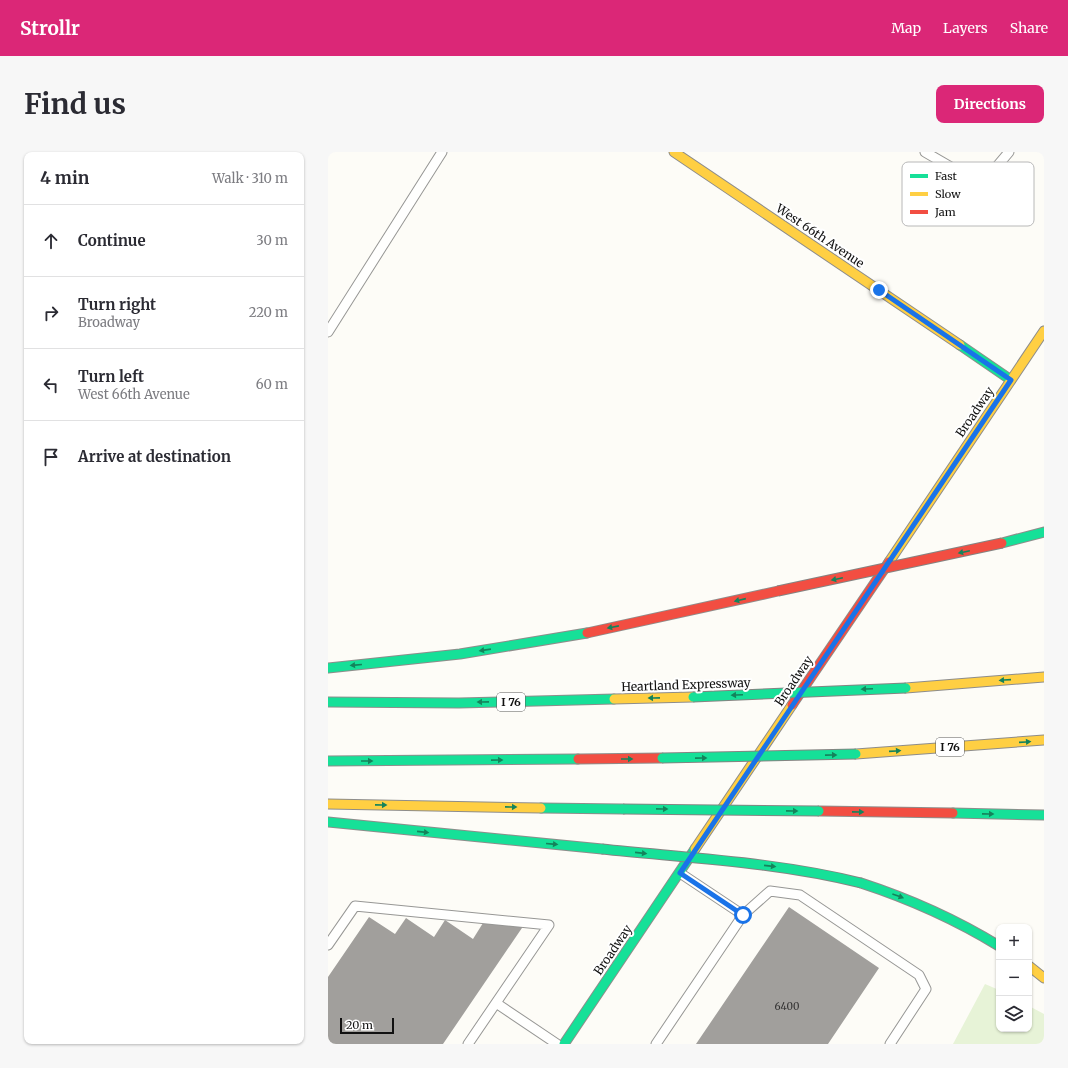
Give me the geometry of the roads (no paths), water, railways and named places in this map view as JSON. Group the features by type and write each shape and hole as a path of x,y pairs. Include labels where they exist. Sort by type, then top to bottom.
{"main road":[{"name":"West 66th Avenue","path":"674,152 1011,380"},
{"name":"Broadway","path":"564,1044 1044,331"},
{"path":"1002,544 1044,532"},
{"path":"328,668 409,660 540,642 1044,535"},
{"name":"Heartland Expressway","path":"328,702 459,703 694,697 906,688 1044,677"},
{"name":"I 76","path":"328,761 662,758 856,754 1044,740"},
{"path":"328,804 1044,815"},
{"path":"328,822 777,867 829,875 861,883 931,909 996,944"},
{"path":"1032,968 1044,978"}],"lane":[{"path":"328,332 442,152"},
{"path":"925,152 942,162"},
{"path":"1001,162 1009,152"},
{"path":"680,873 743,915"},
{"path":"656,1044 743,915 770,891 800,895 919,975 926,989 890,1044"},
{"path":"328,944 355,906 549,925 468,1044"},
{"path":"496,1003 557,1044"}]}
